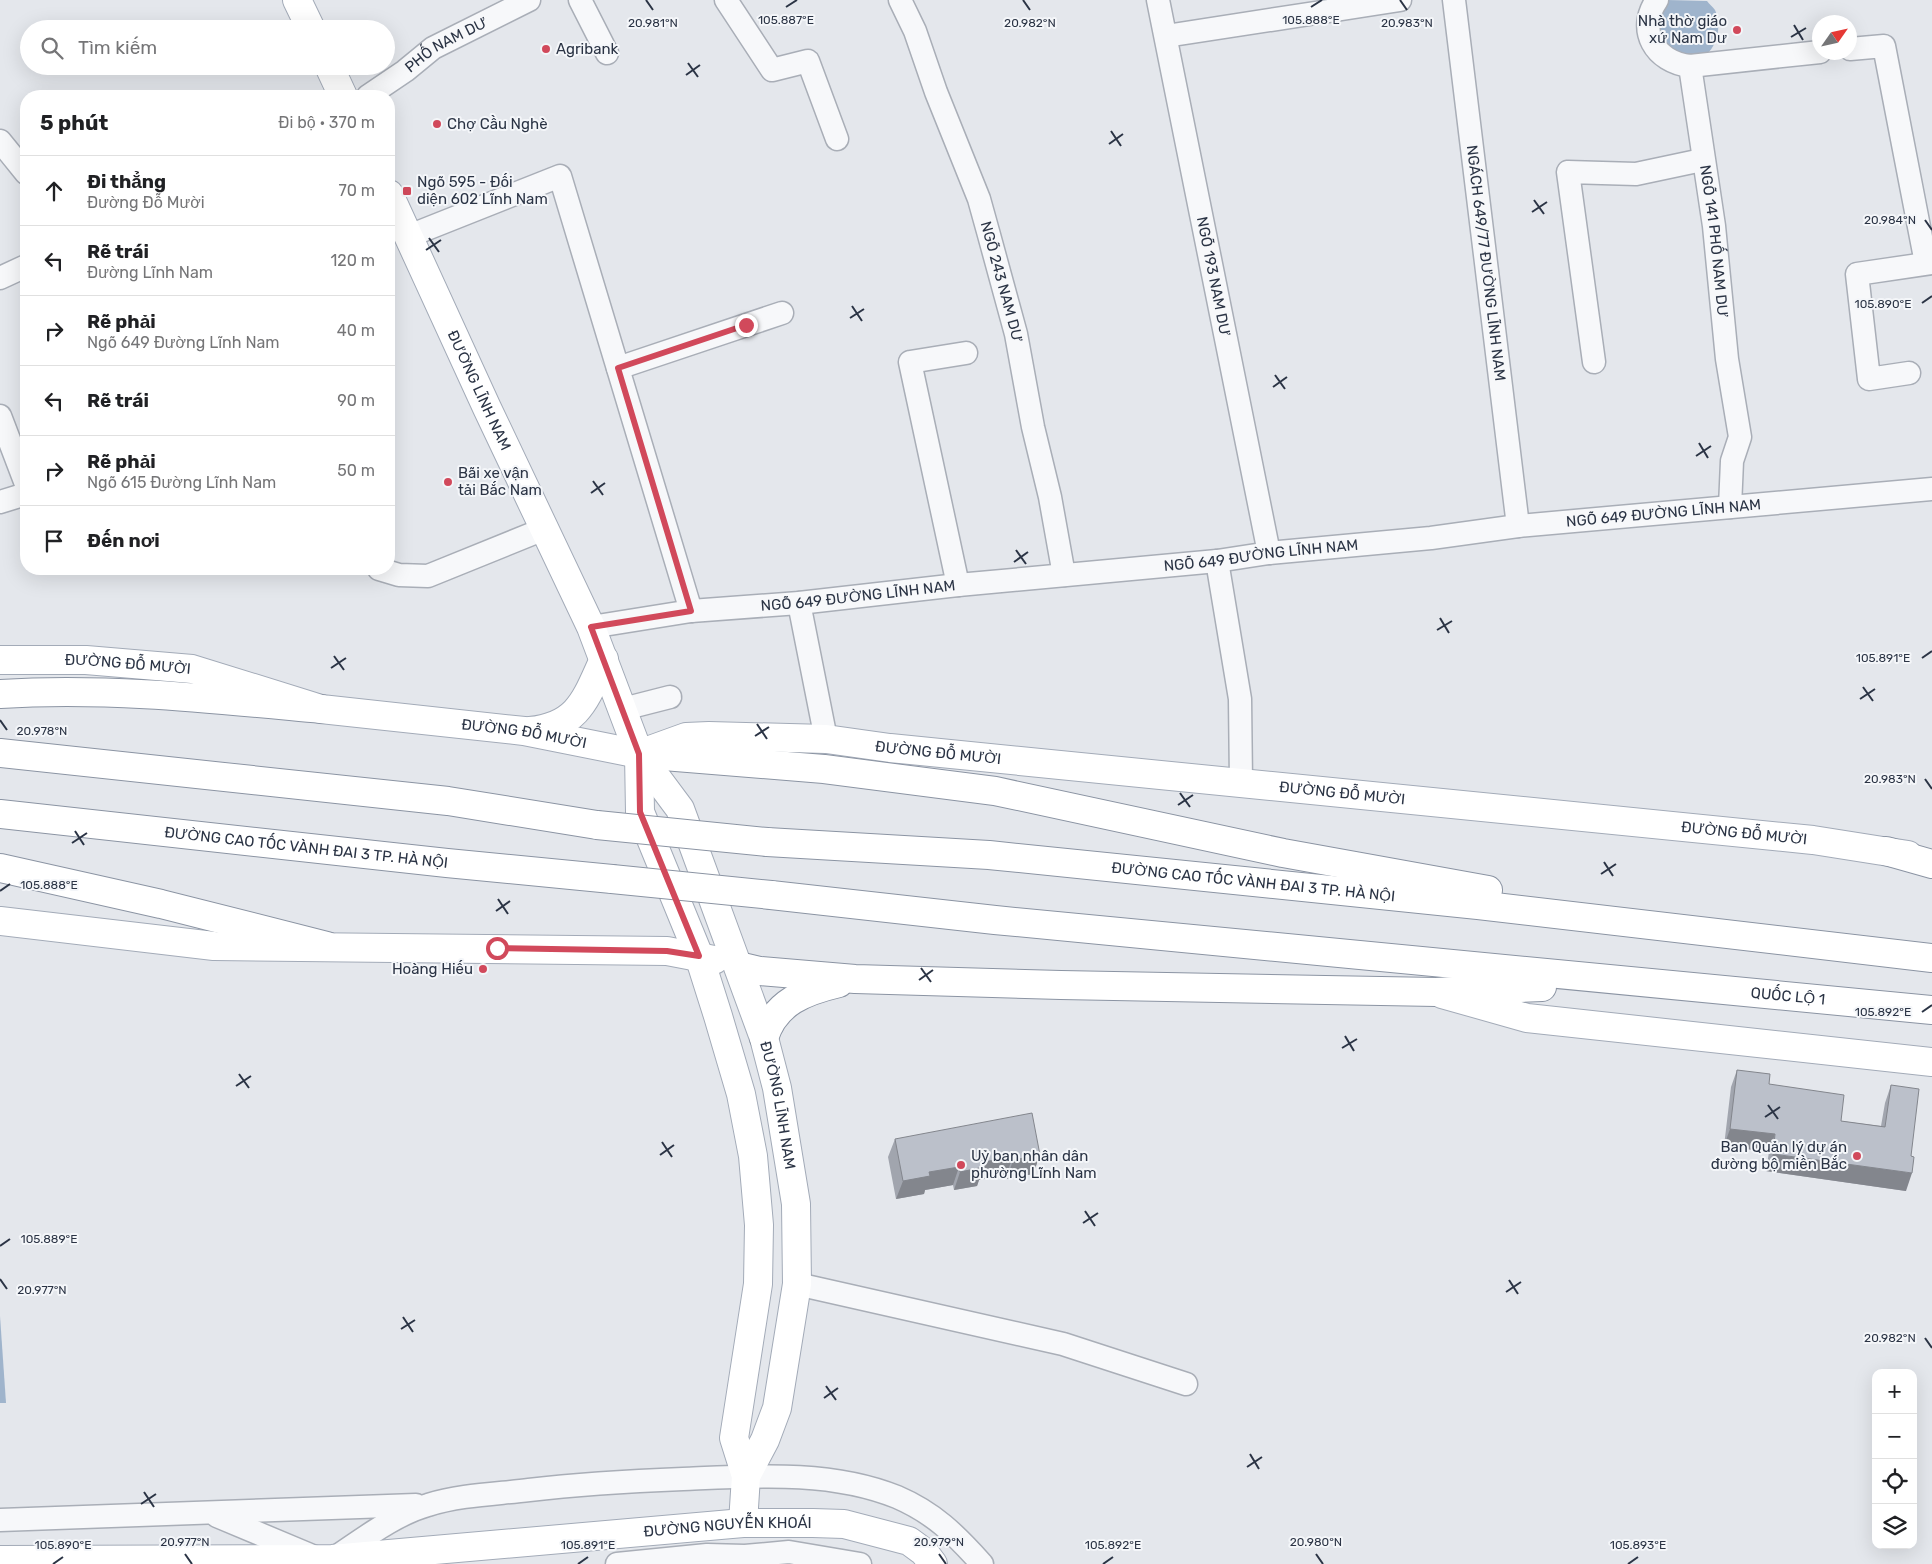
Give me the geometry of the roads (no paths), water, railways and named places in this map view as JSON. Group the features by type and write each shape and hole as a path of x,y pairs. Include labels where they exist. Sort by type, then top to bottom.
{"main road":[{"path":"297,0 307,20"},
{"path":"333,75 340,90"},
{"name":"ĐƯỜNG LĨNH NAM","path":"395,207 591,627 639,754 680,809 764,1038 777,1088 796,1204 797,1284 776,1408 765,1440 746,1476"},
{"path":"524,731 546,729 579,709 592,689 604,659"},
{"name":"ĐƯỜNG ĐỖ MƯỜI","path":"0,660 86,660 192,669 320,709 524,731 639,754 686,737 826,739 899,748 1813,840 1886,851"},
{"path":"0,694 34,692 160,694 320,709"},
{"name":"ĐƯỜNG CAO TỐC VÀNH ĐAI 3 TP. HÀ NỘI","path":"0,753 448,801 597,824 767,842 989,855 1736,935"},
{"path":"639,754 824,769 995,792 1283,853 1736,935 1932,958"},
{"name":"ĐƯỜNG LĨNH NAM","path":"639,754 640,812 699,956 741,1094 752,1156 759,1225 758,1284 734,1438 746,1476 744,1523"},
{"name":"ĐƯỜNG CAO TỐC VÀNH ĐAI 3 TP. HÀ NỘI","path":"0,814 1014,922 1644,982"},
{"path":"1886,851 1932,852"},
{"path":"1886,851 1932,860"},
{"path":"1886,851 1932,864"},
{"path":"0,868 161,904 327,946"},
{"path":"0,921 214,946 667,951 699,956 760,971 855,979 1061,986 1436,992 1644,982"},
{"path":"764,1038 773,1017 790,1001 811,991 855,979"},
{"name":"QUỐC LỘ 1","path":"1644,982 1932,1010"},
{"path":"1436,992 1527,1018 1932,1062"},
{"name":"ĐƯỜNG NGUYỄN KHOÁI","path":"0,1560 326,1559 744,1523 844,1524 909,1541 924,1552 933,1564"}],"street":[{"name":"PHỐ NAM DƯ","path":"377,90 405,71 433,48 530,0"},
{"path":"580,0 607,53"},
{"path":"726,0 772,70 808,62 837,138"},
{"name":"NGÕ 243 NAM DƯ","path":"900,0 915,31 936,92 979,199 1016,334 1033,427 1050,497 1064,575"},
{"name":"NGÕ 193 NAM DƯ","path":"1158,0 1269,553"},
{"path":"1166,36 1400,0"},
{"name":"NGÁCH 649/77 ĐƯỜNG LĨNH NAM","path":"1454,0 1518,526"},
{"path":"1657,0 1649,12 1648,24 1651,38 1658,52 1669,60 1690,66 1812,53"},
{"path":"1857,48 1884,46 1929,263 1856,274 1869,379 1909,373"},
{"name":"NGÕ 141 PHỐ NAM DƯ","path":"1690,66 1702,160 1714,226 1727,359 1740,438 1732,461 1730,507"},
{"path":"0,141 20,166"},
{"path":"1594,362 1568,172 1636,174 1702,160"},
{"path":"409,236 560,176 691,611"},
{"path":"0,278 20,269"},
{"path":"618,368 782,313"},
{"path":"958,585 910,362 966,353"},
{"path":"0,416 20,468"},
{"name":"NGÕ 649 ĐƯỜNG LĨNH NAM","path":"591,627 691,611 799,603 958,585 1217,561 1269,553 1431,538 1518,526 1932,489"},
{"path":"0,502 20,496"},
{"path":"395,574 428,576 544,529"},
{"path":"1217,561 1240,699 1241,782"},
{"path":"799,603 826,739"},
{"path":"623,709 670,697"},
{"path":"797,1284 1063,1344 1186,1384"},
{"path":"0,1520 427,1505 474,1496 574,1485 746,1476 831,1480 864,1486 895,1497 927,1511 954,1533 982,1564"},
{"path":"209,1512 326,1559 390,1522 427,1505"},
{"path":"744,1523 745,1560"},
{"path":"617,1564 707,1555 745,1560 789,1552 820,1555 860,1564"}],"water":[{"path":"1667,0 1707,1 1715,10 1718,18 1717,37 1709,52 1702,57 1694,60 1684,59 1657,43 1661,5"},
{"path":"0,1316 6,1403 0,1403"}],"place":[{"name":"Nhà thờ giáo xứ Nam Dư","path":"1737,30"},
{"name":"Agribank","path":"546,49"},
{"name":"Chợ Cầu Nghè","path":"437,124"},
{"name":"Ngõ 595 - Đối diện 602 Lĩnh Nam","path":"407,191"},
{"name":"Bãi xe vận tải Bắc Nam","path":"448,482"},
{"name":"Hoàng Hiếu","path":"483,969"},
{"name":"Ban Quản lý dự án đường bộ miền Bắc","path":"1857,1156"},
{"name":"Uỷ ban nhân dân phường Lĩnh Nam","path":"961,1165"}]}
